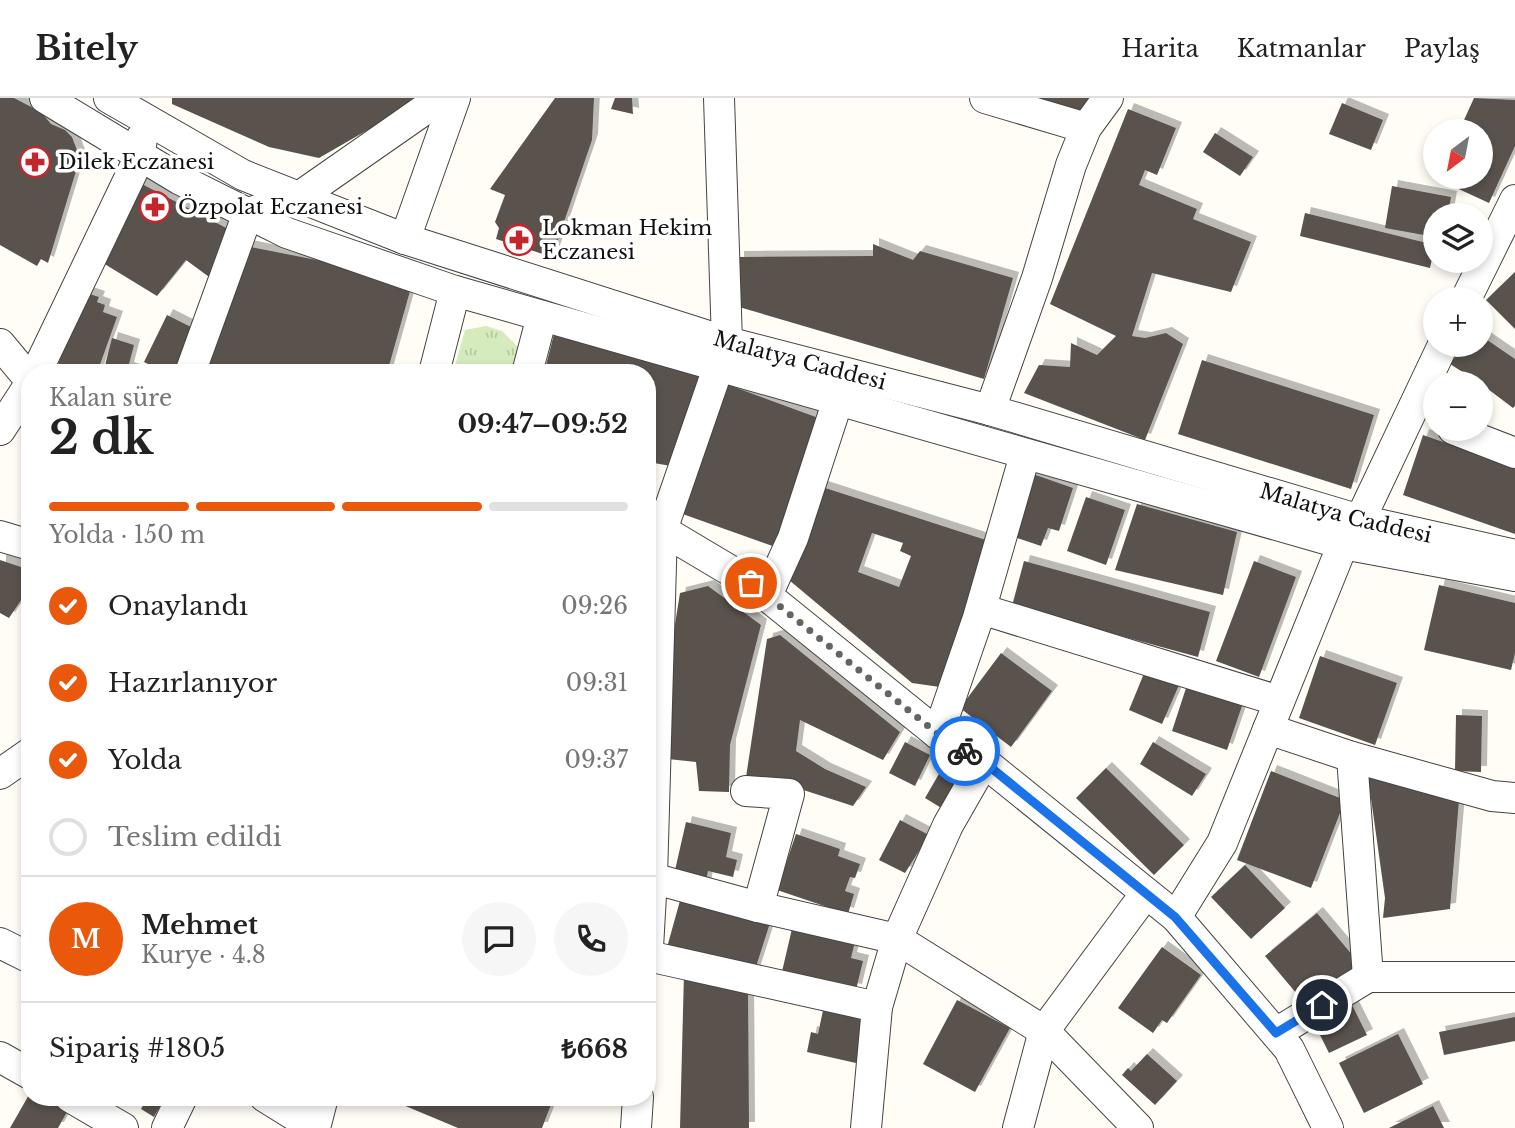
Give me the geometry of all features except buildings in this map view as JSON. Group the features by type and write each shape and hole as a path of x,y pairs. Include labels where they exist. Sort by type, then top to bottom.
{"street":[{"path":"45,98 180,179 287,233 455,291 542,316 723,354 838,400 1025,455 1351,532 1515,576"},
{"name":"Malatya Caddesi","path":"109,98 145,108 243,175 405,239 723,354 990,410 1351,532 1515,555"},
{"path":"248,214 299,197 442,98"},
{"path":"405,239 455,98"},
{"path":"656,526 723,354 719,98"},
{"path":"985,98 1086,128"},
{"path":"990,410 1037,278 1071,165 1086,128 1108,98"},
{"path":"40,364 140,156 145,108"},
{"path":"1472,287 1515,200"},
{"path":"193,364 248,214"},
{"path":"436,364 455,291"},
{"path":"529,364 542,316"},
{"path":"0,344 21,371"},
{"path":"0,430 21,396"},
{"path":"767,595 793,538 838,400"},
{"path":"1175,917 1222,842 1351,532 1423,417"},
{"path":"1484,441 1515,453"},
{"path":"938,734 981,609 1025,455"},
{"path":"656,530 751,583 938,734 984,762 1175,917 1289,1049 1328,1128"},
{"path":"0,536 21,542"},
{"path":"981,609 1279,701"},
{"path":"1268,729 1352,757 1492,796 1515,798"},
{"path":"1352,757 1367,977"},
{"path":"0,774 21,759"},
{"path":"866,1128 877,1007 897,939 948,825 984,762"},
{"path":"746,791 789,794 758,907"},
{"path":"656,879 758,907 897,939 1044,1031 1138,1128"},
{"path":"1018,1128 1044,1031 1146,893"},
{"path":"0,943 21,954"},
{"path":"656,958 877,1007"},
{"path":"1276,1033 1367,977 1515,977"},
{"path":"0,1057 21,1069"},
{"path":"85,1106 123,1128"},
{"path":"167,1128 178,1106"},
{"path":"280,1106 315,1128 321,1106"},
{"path":"636,1128 637,1106"}],"green space":[{"path":"486,326 502,331 521,350 517,364 456,364 465,330"}],"way so far":[{"path":"751,583 938,734 965,751"}],"place":[{"name":"Dilek Eczanesi","path":"35,162"},
{"name":"Özpolat Eczanesi","path":"155,207"},
{"name":"Lokman Hekim Eczanesi","path":"519,240"}],"route":[{"path":"965,751 984,762 1175,917 1276,1033 1322,1005"}]}
